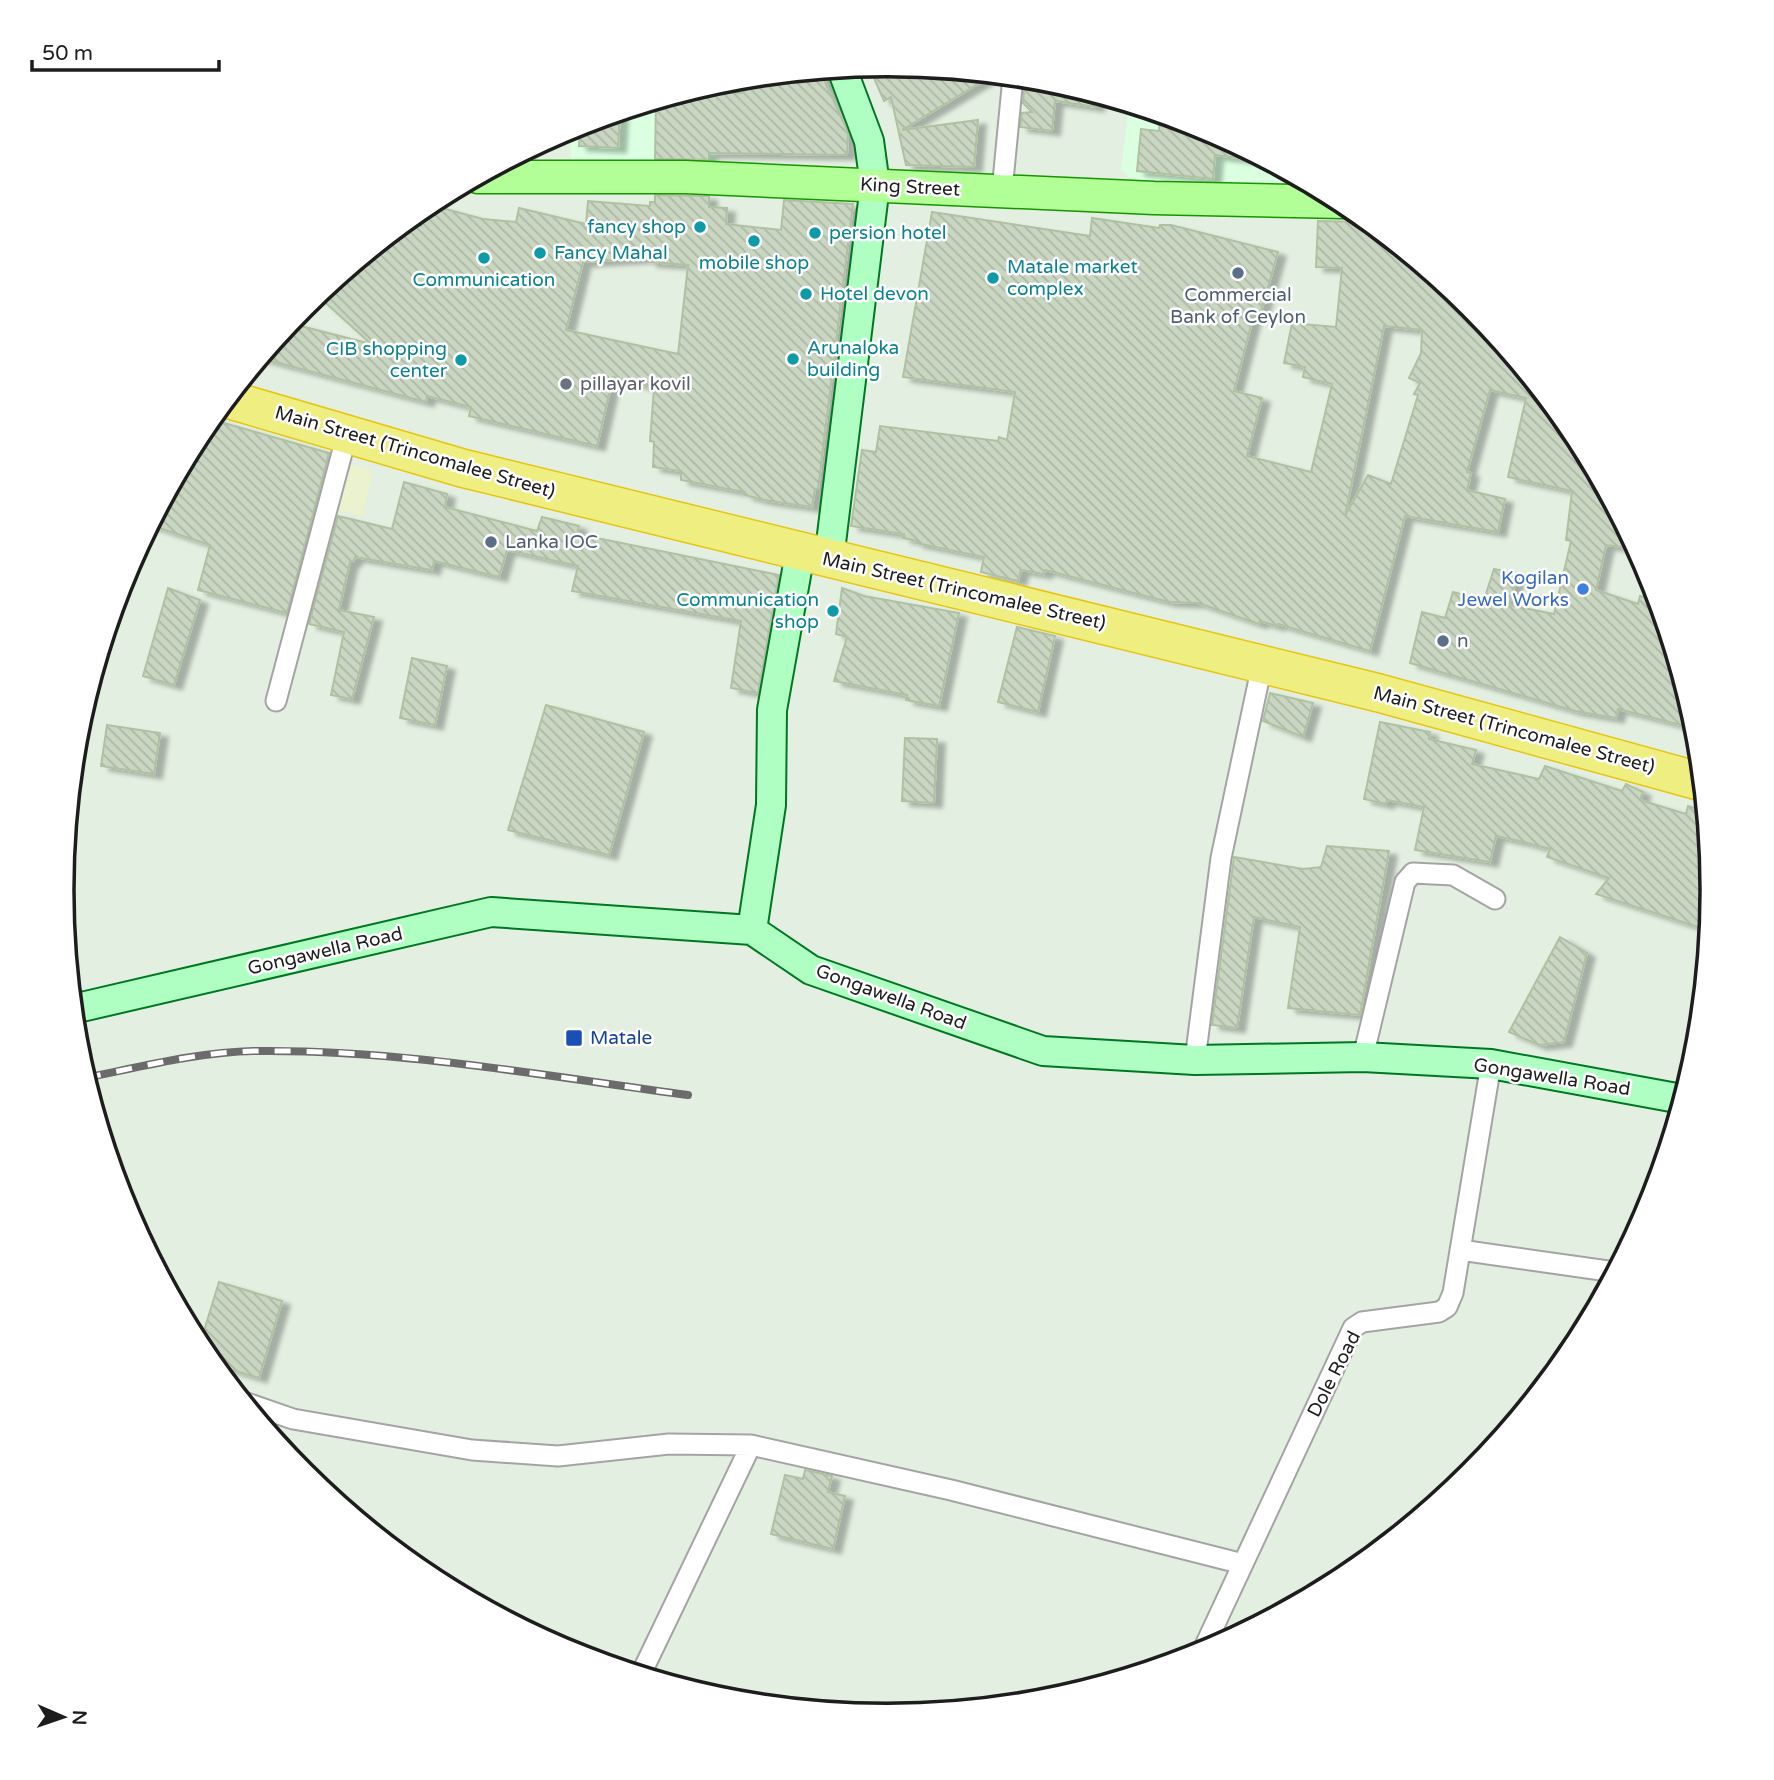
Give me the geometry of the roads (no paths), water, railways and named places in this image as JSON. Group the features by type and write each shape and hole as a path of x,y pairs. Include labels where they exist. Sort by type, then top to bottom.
{"highway":[{"name":"Main Street (Trincomalee Street)","path":"237,402 462,468 1379,693 1693,780"}],"main road":[{"name":"King Street","path":"495,177 685,177 1319,201"}],"street":[{"path":"752,930 771,805 772,710 815,556 874,185 869,141 845,78"},
{"path":"1002,191 1012,86"},
{"path":"276,701 347,434"},
{"path":"1195,1059 1221,858 1262,665"},
{"path":"1363,1057 1405,882 1413,873 1453,875 1495,900"},
{"name":"Gongawella Road","path":"82,1007 491,912 752,930 811,970 1043,1051 1195,1059 1363,1057 1491,1064 1674,1097"},
{"name":"Dole Road","path":"1208,1638 1353,1328 1362,1322 1439,1312 1447,1307 1453,1293 1491,1064"},
{"path":"1460,1250 1606,1271"},
{"path":"260,1408 293,1419 472,1450 558,1456 669,1444 751,1445 951,1490 1243,1564"},
{"path":"645,1666 751,1445"}],"railway":[{"path":"95,1076 212,1054 254,1051 308,1052 363,1054 472,1065 688,1095"}],"place":[{"name":"fancy shop","path":"700,227"},
{"name":"persion hotel","path":"815,233"},
{"name":"mobile shop","path":"754,241"},
{"name":"Fancy Mahal","path":"540,253"},
{"name":"Communication","path":"484,258"},
{"name":"Commercial Bank of Ceylon","path":"1238,273"},
{"name":"Matale market complex","path":"993,278"},
{"name":"Hotel devon","path":"806,294"},
{"name":"Arunaloka building","path":"793,359"},
{"name":"CIB shopping center","path":"461,360"},
{"name":"pillayar kovil","path":"566,384"},
{"name":"Lanka IOC","path":"491,542"},
{"name":"Kogilan Jewel Works","path":"1583,589"},
{"name":"Communication shop","path":"833,611"},
{"name":"n","path":"1443,641"},
{"name":"Matale","path":"574,1038"}]}
